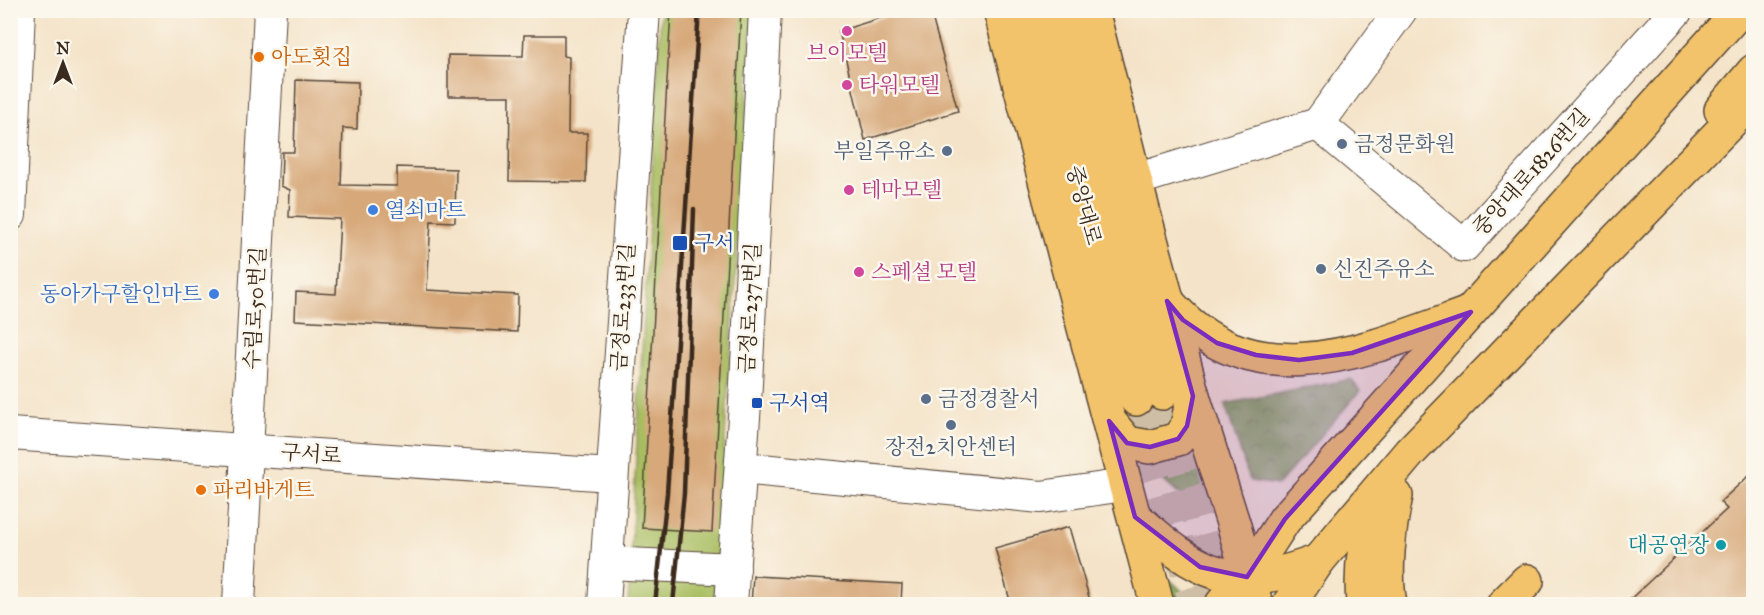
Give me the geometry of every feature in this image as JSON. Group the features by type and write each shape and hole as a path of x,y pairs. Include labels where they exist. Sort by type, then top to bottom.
{"main road":[{"path":"1000,10 1052,214 1157,604"},
{"name":"중앙대로","path":"1032,10 1164,396"},
{"name":"중앙대로","path":"1060,10 1164,396"},
{"path":"1092,10 1167,302 1164,396 1234,526 1251,591"},
{"path":"1251,591 1285,519 1740,10"},
{"path":"1600,254 1754,70"},
{"path":"1289,604 1318,561 1410,452 1754,98"},
{"path":"1600,254 1754,131"},
{"path":"1167,302 1198,333 1217,343 1256,355 1299,360 1323,359 1352,353 1471,312"},
{"path":"1109,421 1127,443 1150,447 1178,439 1187,426 1164,396"},
{"path":"1363,604 1361,571 1366,538 1388,484 1410,452"},
{"path":"1390,604 1388,586 1392,516 1400,476 1410,452"},
{"path":"1135,517 1167,546 1200,567 1251,591"},
{"path":"1222,604 1251,591 1273,575 1296,570 1318,561"},
{"path":"1504,604 1527,581"}],"street":[{"path":"10,215 19,10"},
{"name":"수림로50번길","path":"239,604 270,10"},
{"name":"금정로233번길","path":"604,604 615,563 611,475 644,10"},
{"name":"금정로237번길","path":"731,604 741,468 765,10"},
{"path":"1135,180 1318,124 1401,10"},
{"name":"중앙대로1826번길","path":"1318,124 1464,246 1677,10"},
{"name":"구서로","path":"10,434 611,475"},
{"path":"741,468 1041,497 1125,484"},
{"path":"615,563 734,569"}],"highlighted area":[{"path":"1167,301 1183,320 1217,343 1256,355 1299,360 1352,353 1471,312 1285,519 1247,577 1200,567 1135,517 1109,421 1127,443 1150,447 1178,439 1187,426 1193,396"}],"green space":[{"path":"661,11 753,11 714,604 628,604"},
{"path":"1351,379 1360,391 1278,485 1250,481 1225,404"},
{"path":"1193,454 1208,506 1198,512 1151,469"},
{"path":"1163,573 1183,592 1173,604 1164,604"}],"building":[{"path":"671,10 741,10 712,532 642,528"},
{"path":"892,10 930,10 958,111 865,140 839,31 893,14"},
{"path":"524,35 564,35 564,56 569,57 568,133 587,133 586,182 509,181 510,96 448,96 448,55 523,56"},
{"path":"296,80 358,82 357,129 343,128 341,185 397,186 397,167 456,169 455,222 431,221 427,290 518,295 517,332 295,320 296,292 336,294 340,219 289,217 290,190 281,186 282,152 294,152"},
{"name":"대공연장","path":"1754,471 1754,604 1625,604 1727,509 1720,502"},
{"path":"1069,527 1091,604 1011,604 995,548"},
{"path":"753,576 902,584 901,604 751,604"}],"tunnel":[{"path":"1162,393 1221,594"},
{"path":"1136,399 1196,604"}],"railway":[{"path":"655,604 667,493 699,10"},
{"path":"673,604 684,493 694,209"}],"place":[{"name":"브이모텔","path":"847,31"},
{"name":"아도횟집","path":"259,57"},
{"name":"타워모텔","path":"847,85"},
{"name":"금정문화원","path":"1342,144"},
{"name":"부일주유소","path":"947,151"},
{"name":"테마모텔","path":"849,190"},
{"name":"열쇠마트","path":"373,210"},
{"name":"구서","path":"680,243"},
{"name":"신진주유소","path":"1321,269"},
{"name":"스페셜 모텔","path":"859,272"},
{"name":"동아가구할인마트","path":"214,294"},
{"name":"금정경찰서","path":"926,399"},
{"name":"구서역","path":"757,403"},
{"name":"장전2치안센터","path":"951,425"},
{"name":"파리바게트","path":"201,490"},
{"name":"대공연장","path":"1721,545"}]}
